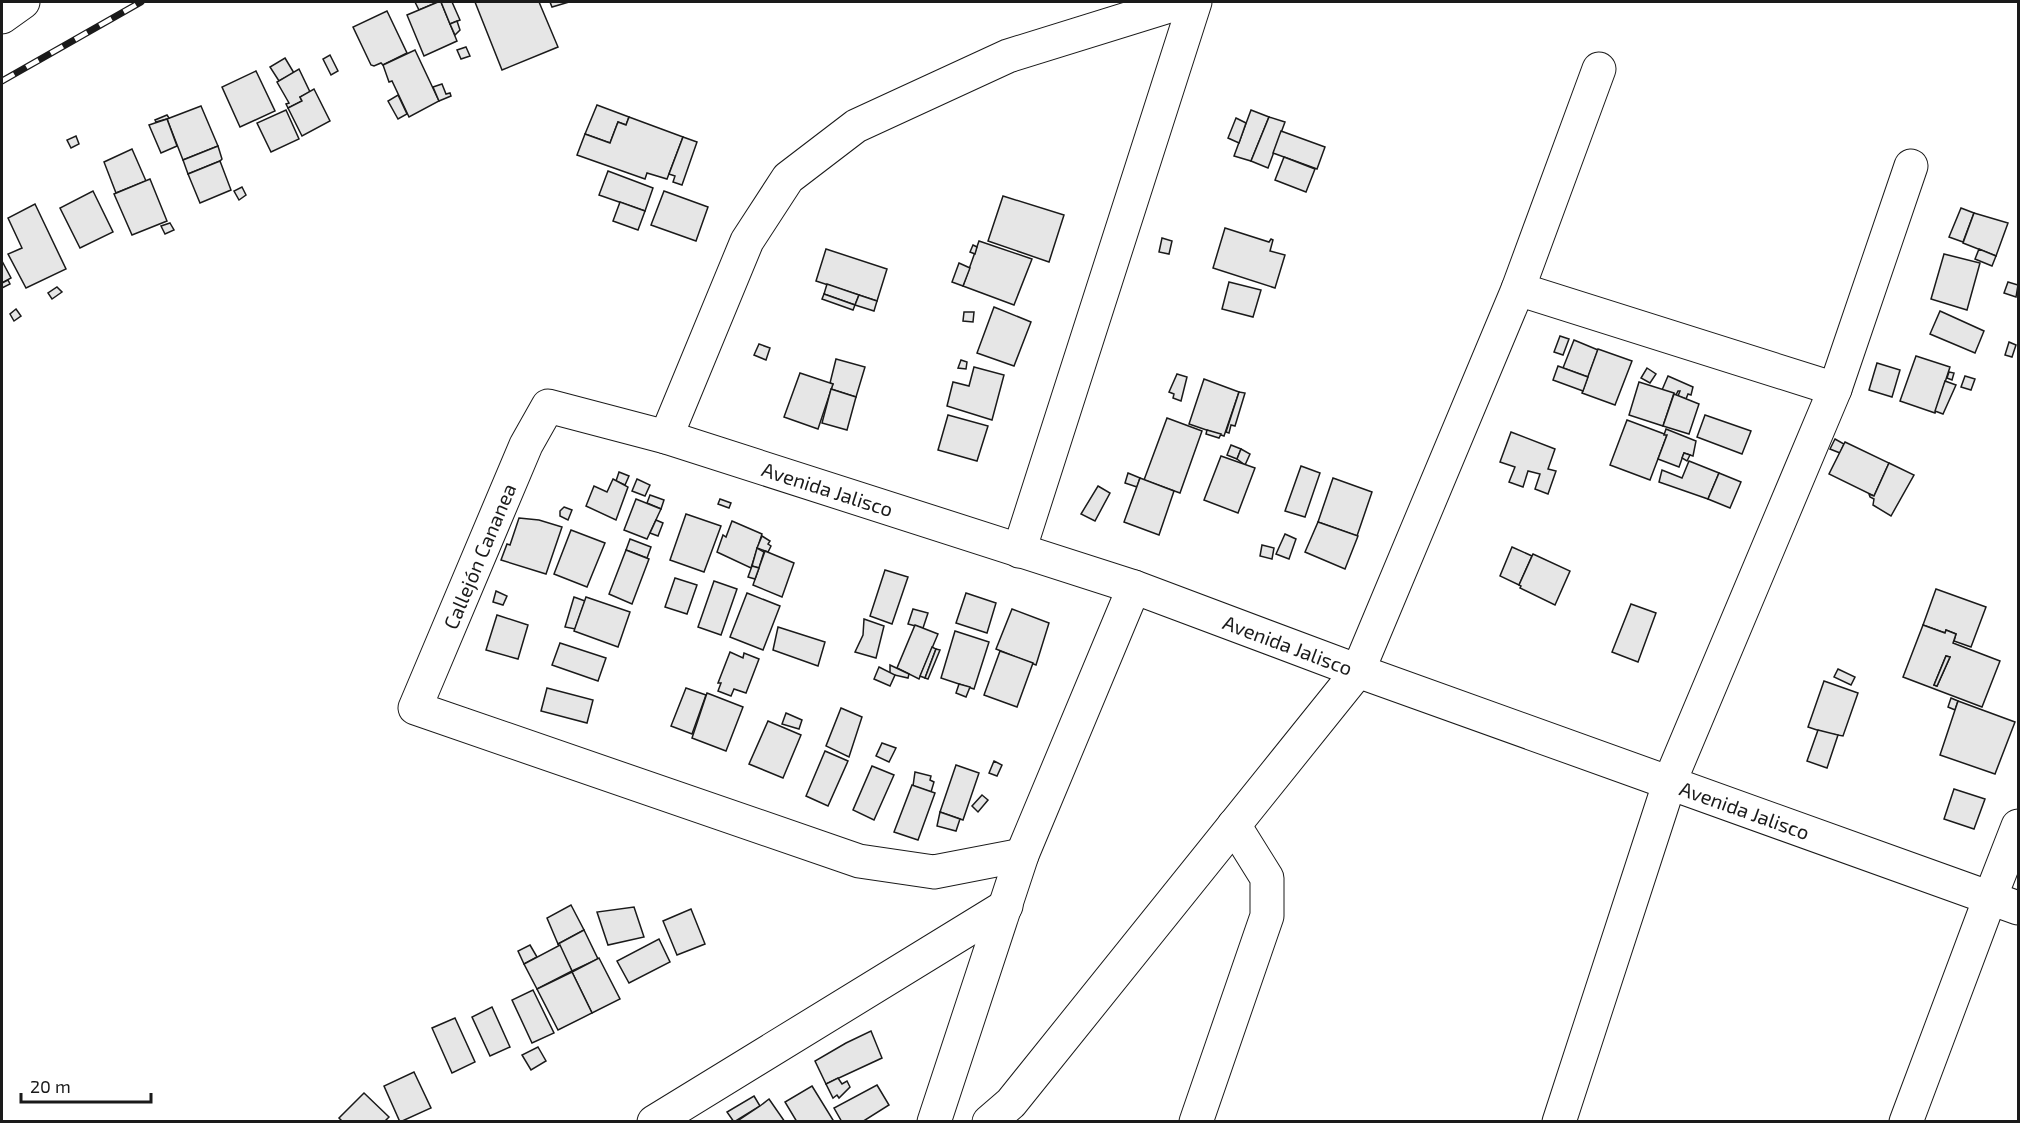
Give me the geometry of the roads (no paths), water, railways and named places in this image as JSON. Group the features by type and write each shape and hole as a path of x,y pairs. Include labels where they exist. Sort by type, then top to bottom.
{"street":[{"path":"2,17 23,2"},
{"path":"666,437 747,241 788,178 856,126 1008,56 1182,2"},
{"path":"1019,551 1195,2"},
{"path":"989,1122 1011,1103 1358,671 1518,289 1599,69"},
{"path":"1559,1122 1670,781 1835,389 1911,166"},
{"path":"1518,289 1835,389"},
{"name":"Avenida Jalisco","path":"549,406 666,437 1134,587 1358,671 1670,781 2004,903"},
{"name":"Callejón Cananea","path":"549,406 526,445 415,708 859,861 934,872 1022,855"},
{"path":"934,1122 1022,855 1134,587"},
{"path":"1196,1122 1267,916 1267,878 1234,825"},
{"path":"1906,1122 2004,903 2019,826"},
{"path":"654,1122 1006,906"}],"railway":[{"path":"2,81 141,2"}]}
